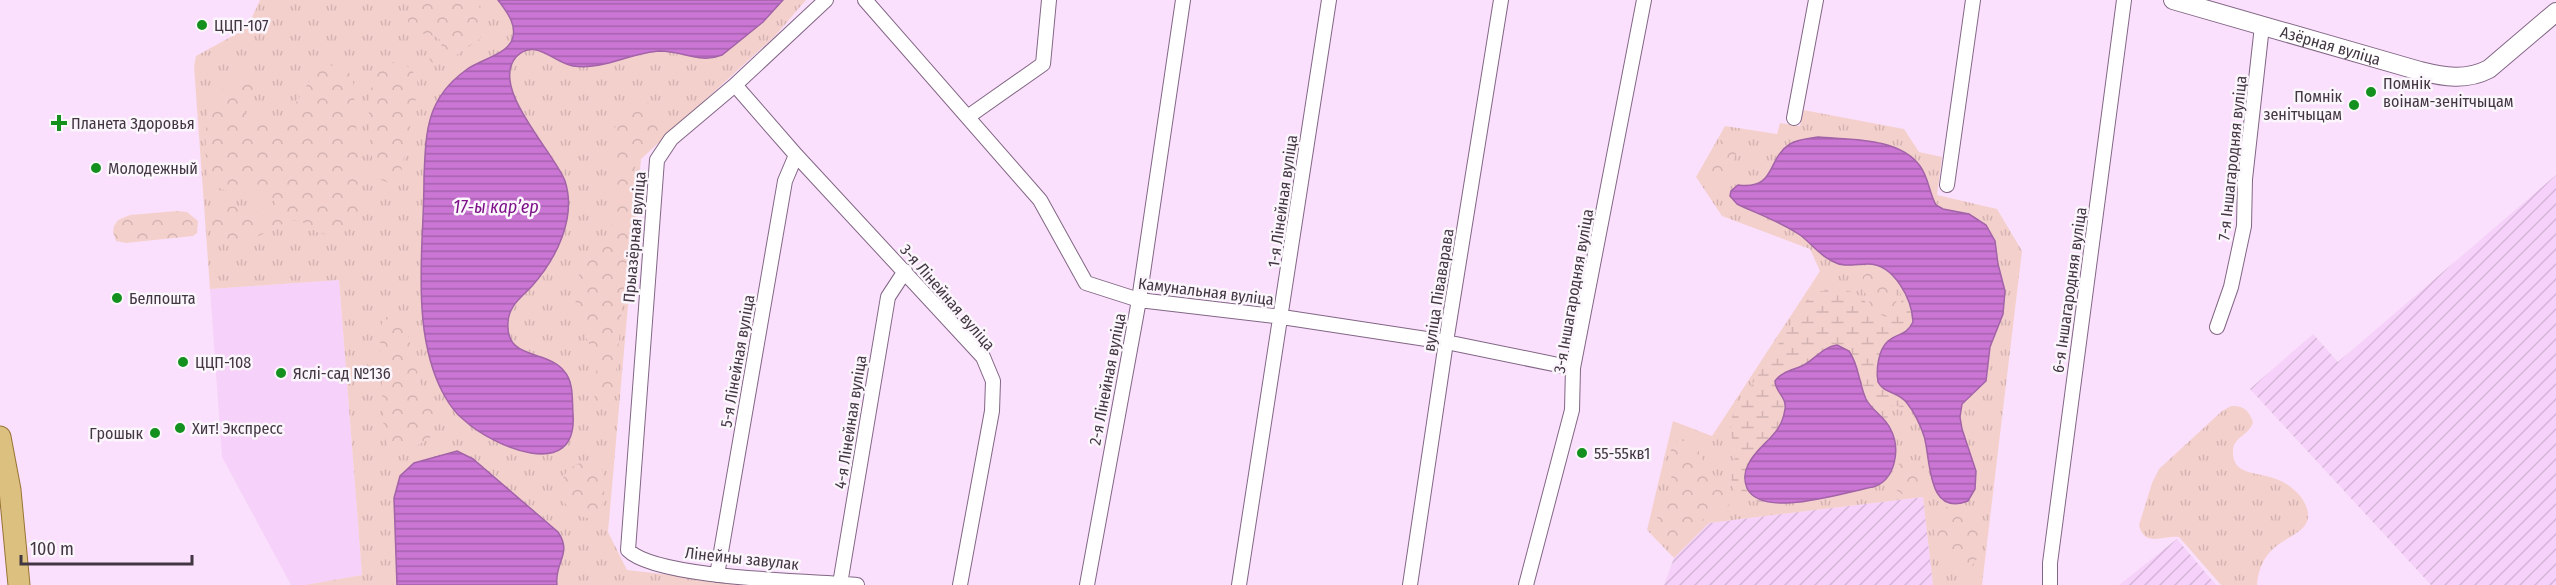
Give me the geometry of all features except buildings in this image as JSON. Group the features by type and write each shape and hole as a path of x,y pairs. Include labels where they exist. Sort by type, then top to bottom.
{"main road":[{"path":"0,437 5,491 19,585"}],"street":[{"name":"Прыазёрная вуліца","path":"628,550 657,160 671,139 735,85 826,0"},
{"name":"Камунальная вуліца","path":"865,0 969,116 1040,200 1086,283 1139,300 1282,317 1446,342 1573,368"},
{"path":"969,116 1044,64 1049,0"},
{"name":"2-я Лінейная вуліца","path":"1087,585 1139,300 1183,0"},
{"name":"1-я Лінейная вуліца","path":"1239,585 1329,0"},
{"name":"вуліца Піваварава","path":"1410,585 1501,0"},
{"name":"3-я Іншагародняя вуліца","path":"1526,585 1572,410 1573,368 1644,0"},
{"path":"1794,118 1816,0"},
{"path":"1947,185 1973,0"},
{"name":"6-я Іншагародняя вуліца","path":"2050,585 2050,562 2124,0"},
{"name":"Азёрная вуліца","path":"2173,0 2445,77 2462,77 2489,69 2556,12"},
{"name":"7-я Іншагародняя вуліца","path":"2217,327 2231,287 2244,226 2245,179 2262,26"},
{"name":"3-я Лінейная вуліца","path":"735,85 796,155 983,357 993,381 992,411 960,585"},
{"name":"5-я Лінейная вуліца","path":"717,575 785,181 796,155"},
{"name":"4-я Лінейная вуліца","path":"840,584 888,297 905,271"},
{"name":"Лінейны завулак","path":"628,550 634,556 657,564 717,575 857,585"}],"shaded area":[{"path":"2556,175 2556,585 2431,585 2250,389 2313,334 2338,362"},
{"name":"Яслі-сад №136","path":"339,280 362,575 305,585 291,585 222,457 210,289"},
{"path":"1923,497 1933,585 1664,585 1674,558 1709,523"},
{"path":"2177,539 2216,585 2119,585"}],"green space":[{"path":"260,0 806,0 775,36 641,159 608,532 627,570 758,585 305,585 362,575 339,280 210,289 194,66 196,56 247,28"},
{"path":"424,0 476,0 484,17 480,39 443,64 434,65 429,59 441,49 442,42 432,35 413,30 407,18 413,7"},
{"path":"391,62 400,62 414,72 418,88 401,172 398,178 389,183 379,179 375,169 370,139 369,103 376,74 382,66"},
{"path":"326,66 342,67 353,80 362,209 356,223 344,232 330,235 315,231 301,221 295,220 247,240 229,242 221,240 215,236 210,225 216,213 235,206 268,212 275,204 271,196 264,192 224,190 215,185 208,176 207,114 213,101 235,78 248,73 255,79 255,84 246,100 244,108 246,115 255,123 271,125 289,113 317,72"},
{"path":"637,102 655,107 663,124 658,134 636,158 614,393 610,407 605,409 597,405 595,400 596,365 578,319 576,289 579,274 585,262 610,235 614,202 616,122 621,112"},
{"path":"1803,110 1904,129 1919,152 1942,157 1937,195 1997,209 2022,251 1982,585 1933,585 1923,497 1709,523 1674,558 1647,530 1673,421 1712,436 1820,271 1810,249 1722,216 1696,177 1725,126 1777,134 1780,123 1800,126"},
{"path":"1730,132 1740,137 1739,146 1723,176 1712,176 1709,165 1713,152 1725,135"},
{"path":"187,212 198,221 197,233 193,236 126,243 116,241 113,232 118,220 130,215"},
{"path":"1872,270 1888,278 1896,295 1896,308 1886,317 1874,312 1862,286 1863,276"},
{"path":"1898,282 1911,305 1913,322 1904,335 1896,337 1877,376 1883,388 1897,393 1904,399 1918,422 1908,409 1894,405 1888,411 1890,426 1869,405 1854,358 1843,347 1830,346 1808,363 1782,374 1776,389 1785,398 1785,412 1778,430 1767,444 1762,501 1770,504 1749,500 1738,494 1732,482 1735,456 1731,430 1733,414 1806,301 1827,290 1850,291 1864,300 1879,320 1888,322 1900,310 1901,293"},
{"path":"394,313 400,315 404,320 420,382 434,413 435,423 430,438 413,448 398,452 388,448 384,435 380,336 382,323 388,315"},
{"path":"2231,406 2245,409 2253,422 2249,430 2234,446 2236,464 2245,471 2274,478 2287,484 2301,497 2308,512 2305,525 2274,548 2266,557 2260,569 2257,585 2221,585 2179,537 2150,538 2145,536 2139,525 2152,483 2159,469 2222,411"},
{"path":"1682,439 1695,446 1707,467 1728,491 1731,502 1724,510 1706,517 1687,537 1672,545 1662,540 1657,533 1656,526 1657,518 1671,485 1672,447"},
{"path":"593,460 602,470 605,484 600,512 588,518 576,514 568,507 562,498 561,488 563,478 569,470 579,463"},
{"path":"1910,460 1923,465 1928,478 1923,491 1910,496 1897,491 1892,478 1897,465"},
{"path":"1945,507 1970,512 1981,523 1979,555 1973,565 1968,568 1959,567 1950,562 1937,544 1934,523 1938,514"}],"water":[{"name":"17-ы кар’ер","path":"498,0 783,0 763,22 722,55 714,57 699,58 660,51 584,67 566,64 537,50 523,52 516,57 510,70 511,86 517,102 559,169 568,195 566,223 556,251 541,275 513,306 508,322 509,334 513,343 528,353 557,364 569,380 573,414 571,435 562,448 548,454 531,453 512,448 477,430 458,415 446,398 436,377 430,359 423,319 421,279 424,177 431,117 443,92 453,81 471,66 504,50 512,40 512,24"},
{"path":"1818,137 1873,142 1900,150 1920,166 1936,205 1943,209 1969,214 1986,225 1995,241 2005,291 2003,314 1990,347 1986,381 1962,404 1960,417 1976,471 1975,489 1968,501 1954,504 1944,501 1937,493 1924,436 1917,418 1900,396 1884,389 1878,382 1878,360 1882,350 1888,341 1902,334 1913,322 1909,303 1900,284 1886,270 1877,266 1845,265 1832,261 1793,230 1737,204 1730,196 1731,191 1738,185 1759,183 1765,178 1782,150 1790,144"},
{"path":"1837,345 1849,351 1855,362 1866,399 1890,428 1896,454 1891,471 1887,478 1873,487 1825,498 1786,503 1769,502 1756,497 1747,488 1746,471 1752,457 1779,427 1785,409 1775,381 1785,373 1804,365 1824,350"},
{"path":"457,451 473,459 558,532 564,546 557,585 397,585 394,498 400,476 414,463"}],"place":[{"name":"ЦЦП-107","path":"202,25"},
{"name":"Помнік воінам-зенітчыцам","path":"2371,92"},
{"name":"Помнік зенітчыцам","path":"2354,105"},
{"name":"Планета Здоровья","path":"59,123"},
{"name":"Молодежный","path":"96,168"},
{"name":"Белпошта","path":"117,298"},
{"name":"ЦЦП-108","path":"183,362"},
{"name":"Яслі-сад №136","path":"281,373"},
{"name":"Хит! Экспресс","path":"180,428"},
{"name":"Грошык","path":"155,433"},
{"name":"55-55кв1","path":"1582,453"}]}
